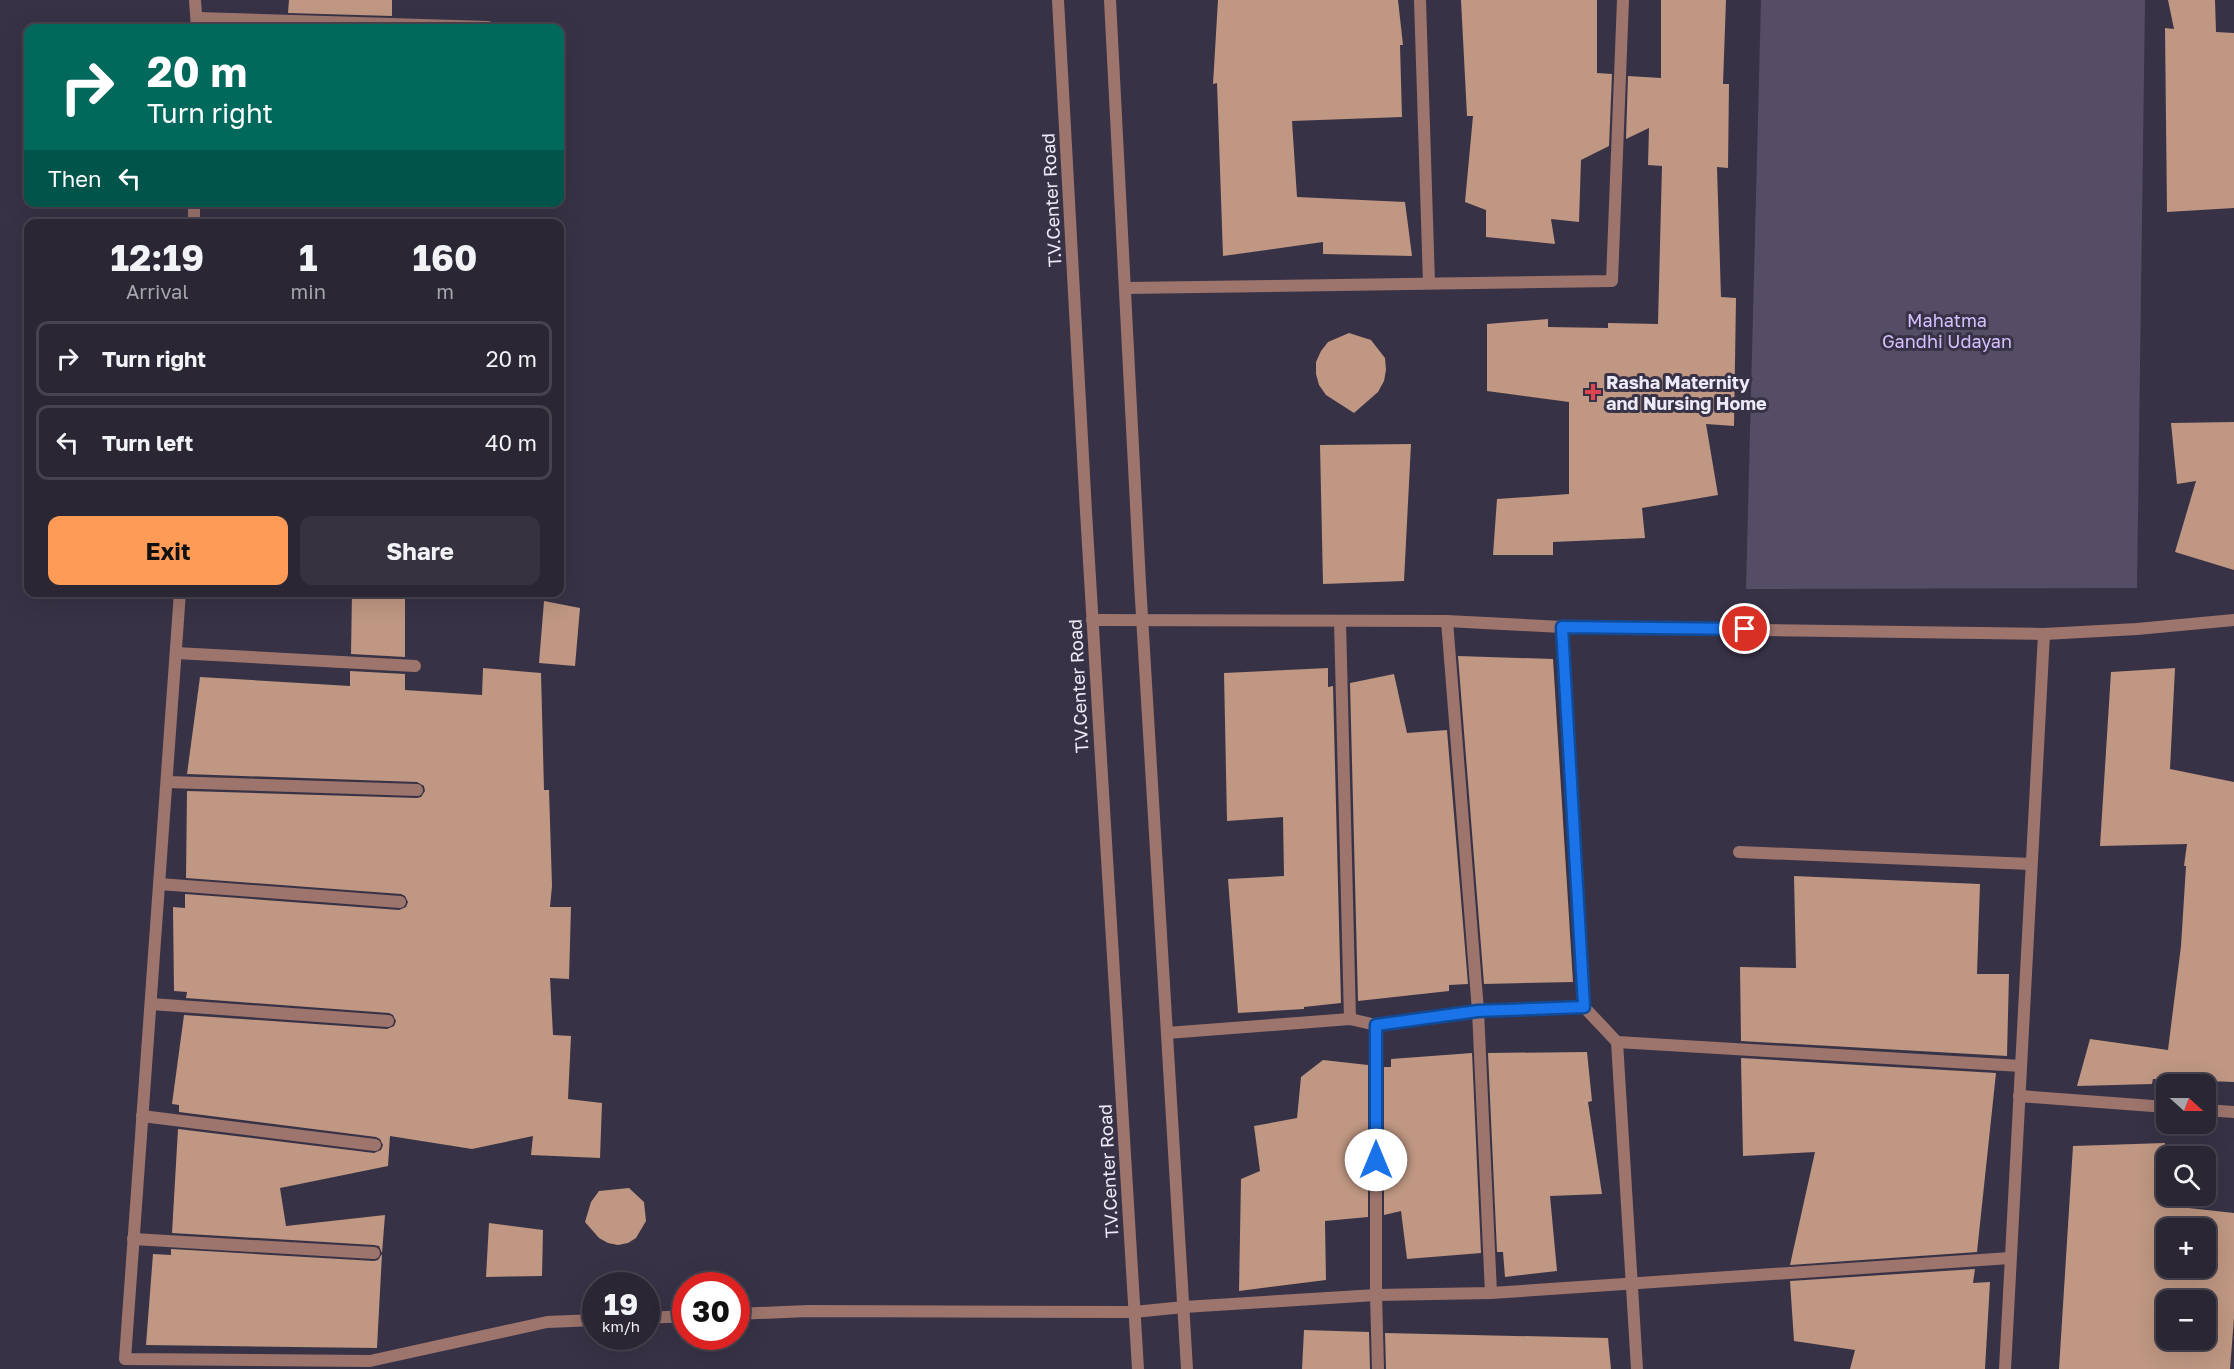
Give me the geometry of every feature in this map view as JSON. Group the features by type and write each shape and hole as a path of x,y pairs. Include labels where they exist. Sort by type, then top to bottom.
{"street":[{"path":"195,0 197,23 270,24"},
{"name":"T.V.Center Road","path":"1058,0 1092,620 1138,1369"},
{"path":"1110,0 1142,621 1187,1369"},
{"path":"1419,0 1429,284"},
{"path":"1125,288 1612,281 1623,0"},
{"path":"180,597 124,1359 254,1364 370,1361 547,1322 582,1321"},
{"path":"1092,620 1447,621 1562,627 2044,634 2137,630 2234,620"},
{"path":"1447,621 1478,1011 1491,1293"},
{"path":"1340,622 1350,1019"},
{"path":"1562,627 1584,1007 1617,1042 1637,1369"},
{"path":"2005,1369 2044,634"},
{"path":"176,653 415,666"},
{"path":"167,782 417,790"},
{"path":"1739,852 2031,864"},
{"path":"159,885 400,902"},
{"path":"151,1004 388,1021"},
{"path":"1167,1033 1350,1019 1376,1025 1478,1011 1584,1007"},
{"path":"1376,1025 1378,1369"},
{"path":"1617,1042 2021,1066"},
{"path":"2019,1096 2156,1106"},
{"path":"2216,1111 2234,1112"},
{"path":"142,1116 375,1144"},
{"path":"133,1239 374,1253"},
{"path":"750,1313 808,1311 1134,1312 1376,1295 1491,1293 2010,1258"}],"green space":[{"name":"Mahatma Gandhi Udayan","path":"1761,0 2145,0 2137,588 1746,589"}],"building":[{"path":"289,0 392,0 392,16 288,13"},
{"path":"1218,0 1398,0 1403,45 1400,45 1402,117 1292,121 1297,197 1405,202 1412,256 1323,254 1323,242 1223,256 1217,83 1213,84"},
{"path":"1461,0 1597,0 1597,73 1612,74 1609,146 1581,160 1579,222 1551,219 1555,244 1486,237 1486,210 1465,202 1473,116 1467,116"},
{"path":"1661,0 1726,0 1723,84 1729,84 1728,168 1717,167 1721,297 1736,298 1734,426 1706,424 1718,495 1642,508 1645,538 1553,542 1553,555 1493,555 1497,499 1569,494 1569,402 1487,391 1487,324 1548,319 1548,327 1608,328 1608,323 1658,324 1662,166 1648,165 1649,128 1626,139 1628,76 1661,78"},
{"path":"2168,0 2215,0 2216,32 2234,33 2234,208 2167,212 2165,28 2174,29"},
{"path":"1349,333 1371,340 1385,358 1386,370 1384,381 1378,392 1354,413 1326,395 1319,385 1316,374 1316,362 1328,342"},
{"path":"2234,422 2234,570 2175,552 2196,481 2177,484 2171,423"},
{"path":"1411,444 1404,581 1323,584 1320,445"},
{"path":"352,597 405,597 405,657 351,654"},
{"path":"544,601 580,608 575,666 539,663"},
{"path":"1458,656 1553,659 1573,982 1484,984"},
{"path":"483,668 541,673 544,790 549,790 552,886 550,907 571,907 569,979 550,978 553,1035 571,1036 568,1099 602,1103 600,1158 531,1155 533,1136 472,1149 390,1136 388,1166 280,1188 286,1226 385,1215 382,1253 379,1246 374,1245 172,1233 178,1129 374,1153 381,1150 383,1145 376,1137 179,1112 179,1105 172,1104 184,1015 387,1029 394,1026 396,1021 389,1013 186,998 187,992 174,991 173,907 185,908 185,894 399,910 406,907 408,902 401,894 186,878 187,791 417,798 421,797 425,791 424,786 417,782 187,774 200,677 350,686 350,671 405,674 405,690 482,695"},
{"path":"1328,668 1328,687 1333,686 1341,1003 1304,1007 1304,1009 1238,1013 1228,879 1284,876 1283,817 1227,821 1224,673"},
{"path":"2175,668 2170,769 2234,782 2234,1082 2216,1081 2216,1074 2156,1074 2156,1079 2153,1079 2152,1084 2077,1086 2090,1039 2168,1050 2181,946 2187,844 2100,846 2111,672"},
{"path":"1394,674 1407,733 1447,730 1468,984 1449,985 1449,991 1358,1001 1350,683"},
{"path":"1794,876 1980,884 1977,974 2009,974 2007,1056 1741,1041 1740,967 1796,968"},
{"path":"1587,1052 1592,1101 1588,1102 1602,1194 1550,1196 1557,1271 1505,1277 1503,1252 1497,1252 1488,1053"},
{"path":"1472,1053 1481,1253 1407,1259 1401,1211 1384,1215 1384,1067 1391,1067 1391,1059"},
{"path":"1741,1058 1996,1073 1977,1252 1790,1265 1815,1152 1743,1156"},
{"path":"1323,1060 1368,1065 1368,1217 1325,1221 1326,1280 1239,1291 1241,1179 1260,1171 1254,1126 1297,1118 1301,1077"},
{"path":"2165,1143 2165,1146 2156,1146 2156,1206 2234,1213 2234,1318 2230,1369 2059,1369 2073,1146"},
{"path":"629,1188 644,1202 646,1221 636,1238 628,1243 618,1245 608,1243 599,1238 585,1222 591,1202 599,1191"},
{"path":"489,1223 543,1230 542,1276 486,1277"},
{"path":"171,1249 374,1261 378,1260 382,1254 377,1348 146,1345 153,1254 171,1255"},
{"path":"1975,1269 1973,1283 1990,1282 1985,1369 1850,1369 1855,1350 1794,1341 1790,1281"},
{"path":"1304,1330 1369,1332 1370,1369 1302,1369"},
{"path":"1385,1333 1608,1338 1611,1369 1386,1369"}],"place":[{"name":"Rasha Maternity and Nursing Home","path":"1593,392"}],"route":[{"path":"1376,1160 1376,1025 1478,1011 1584,1007 1562,627 1745,629"}]}
